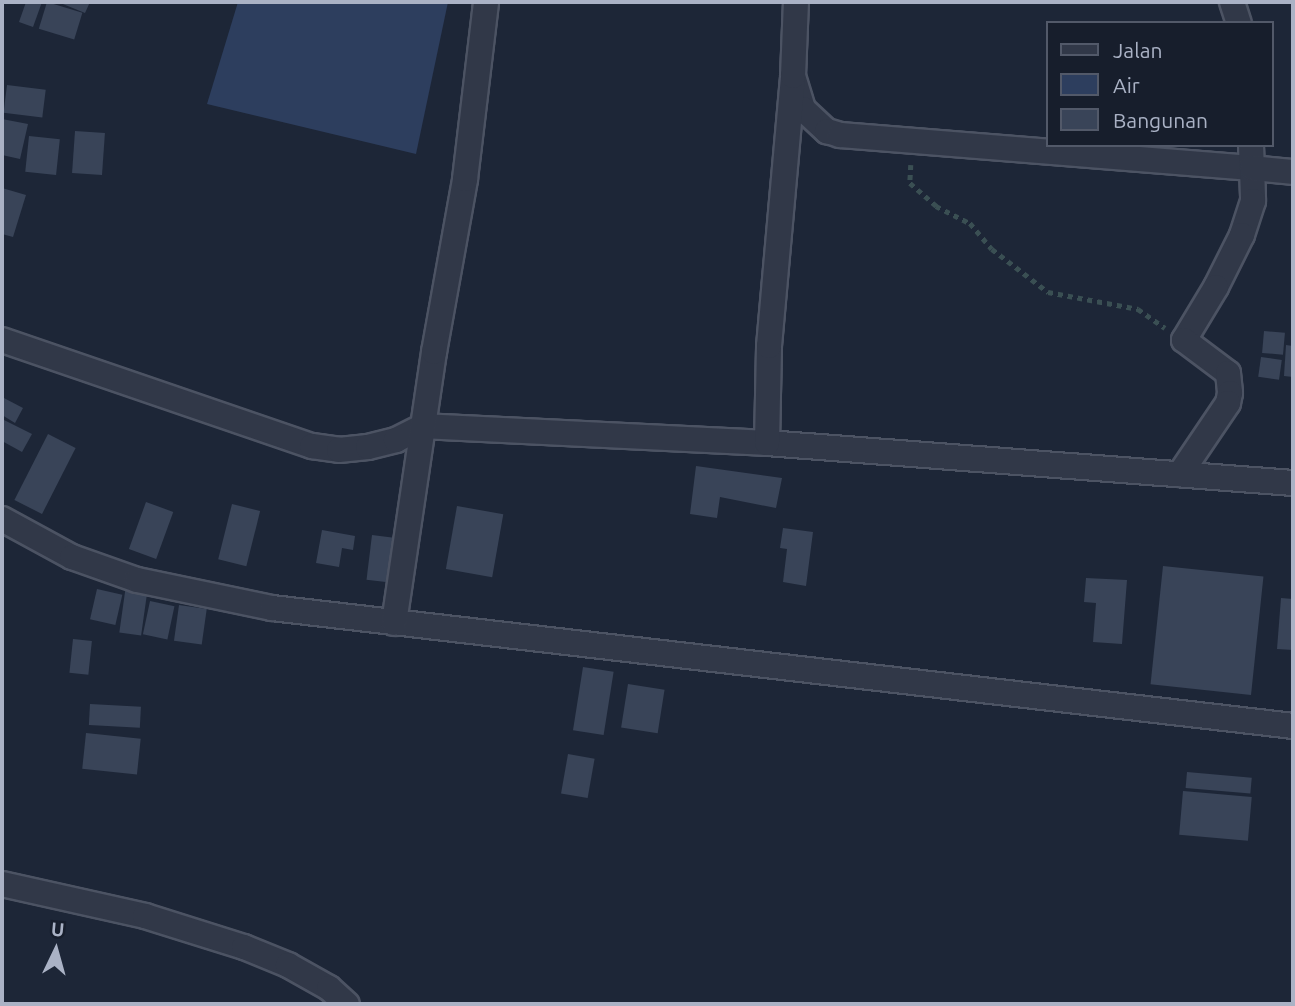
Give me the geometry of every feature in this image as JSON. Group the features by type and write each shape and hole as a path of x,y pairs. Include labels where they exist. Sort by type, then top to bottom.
{"street":[{"path":"394,623 422,426 465,180 486,2"},
{"path":"766,443 769,346 793,76 796,2"},
{"path":"1232,2 1238,21"},
{"path":"793,76 803,109 827,131 840,135 912,142 1252,157 1293,173"},
{"path":"1180,474 1227,403 1231,382 1228,373 1216,361 1184,340 1216,287 1242,235 1253,201 1252,157"},
{"path":"2,340 312,446 339,450 396,440 422,426 766,443 1293,483"},
{"path":"2,519 72,557 137,580 272,608 1293,726"},
{"path":"2,884 145,916 244,947 288,965 329,988 347,1004"}],"path":[{"path":"912,142 910,183 936,206 970,223 992,249 1039,286 1048,292 1138,309 1184,340"}],"water":[{"path":"238,2 448,2 416,154 207,104"}],"building":[{"path":"26,2 42,2 33,27 19,22"},
{"path":"47,2 82,13 74,40 39,29"},
{"path":"58,2 90,2 85,13"},
{"path":"7,85 46,90 42,118 4,113"},
{"path":"2,119 28,124 20,159 2,155"},
{"path":"75,131 105,133 102,175 72,173"},
{"path":"29,136 60,139 56,175 25,172"},
{"path":"2,188 26,195 13,237 2,234"},
{"path":"1264,331 1285,333 1283,355 1262,353"},
{"path":"1286,345 1293,346 1293,377 1284,376"},
{"path":"1261,357 1282,360 1279,380 1258,377"},
{"path":"2,397 23,408 15,423 2,415"},
{"path":"2,419 32,434 22,452 2,441"},
{"path":"48,434 76,448 42,514 14,500"},
{"path":"696,466 782,478 776,508 720,497 717,518 690,514"},
{"path":"146,502 173,512 156,559 129,549"},
{"path":"232,504 260,511 246,566 218,559"},
{"path":"457,506 503,514 492,577 446,569"},
{"path":"783,528 813,532 806,586 783,582 787,549 780,548"},
{"path":"322,530 355,536 353,550 342,548 339,567 316,563"},
{"path":"372,535 398,538 392,583 367,580"},
{"path":"1163,566 1263,577 1251,695 1151,684"},
{"path":"1086,578 1127,580 1122,644 1093,642 1096,603 1084,602"},
{"path":"126,585 148,588 141,636 119,633"},
{"path":"97,589 122,595 115,625 90,619"},
{"path":"1281,598 1293,599 1293,650 1277,649"},
{"path":"150,601 174,606 167,639 143,634"},
{"path":"179,605 207,609 202,645 174,641"},
{"path":"73,639 92,641 88,675 69,673"},
{"path":"583,667 614,672 604,735 573,730"},
{"path":"628,684 665,690 658,733 621,727"},
{"path":"90,704 141,707 140,728 89,725"},
{"path":"86,733 141,739 137,775 82,769"},
{"path":"568,754 595,759 588,798 561,793"},
{"path":"1187,772 1252,778 1250,794 1186,788"},
{"path":"1183,791 1252,797 1248,841 1179,835"}]}
